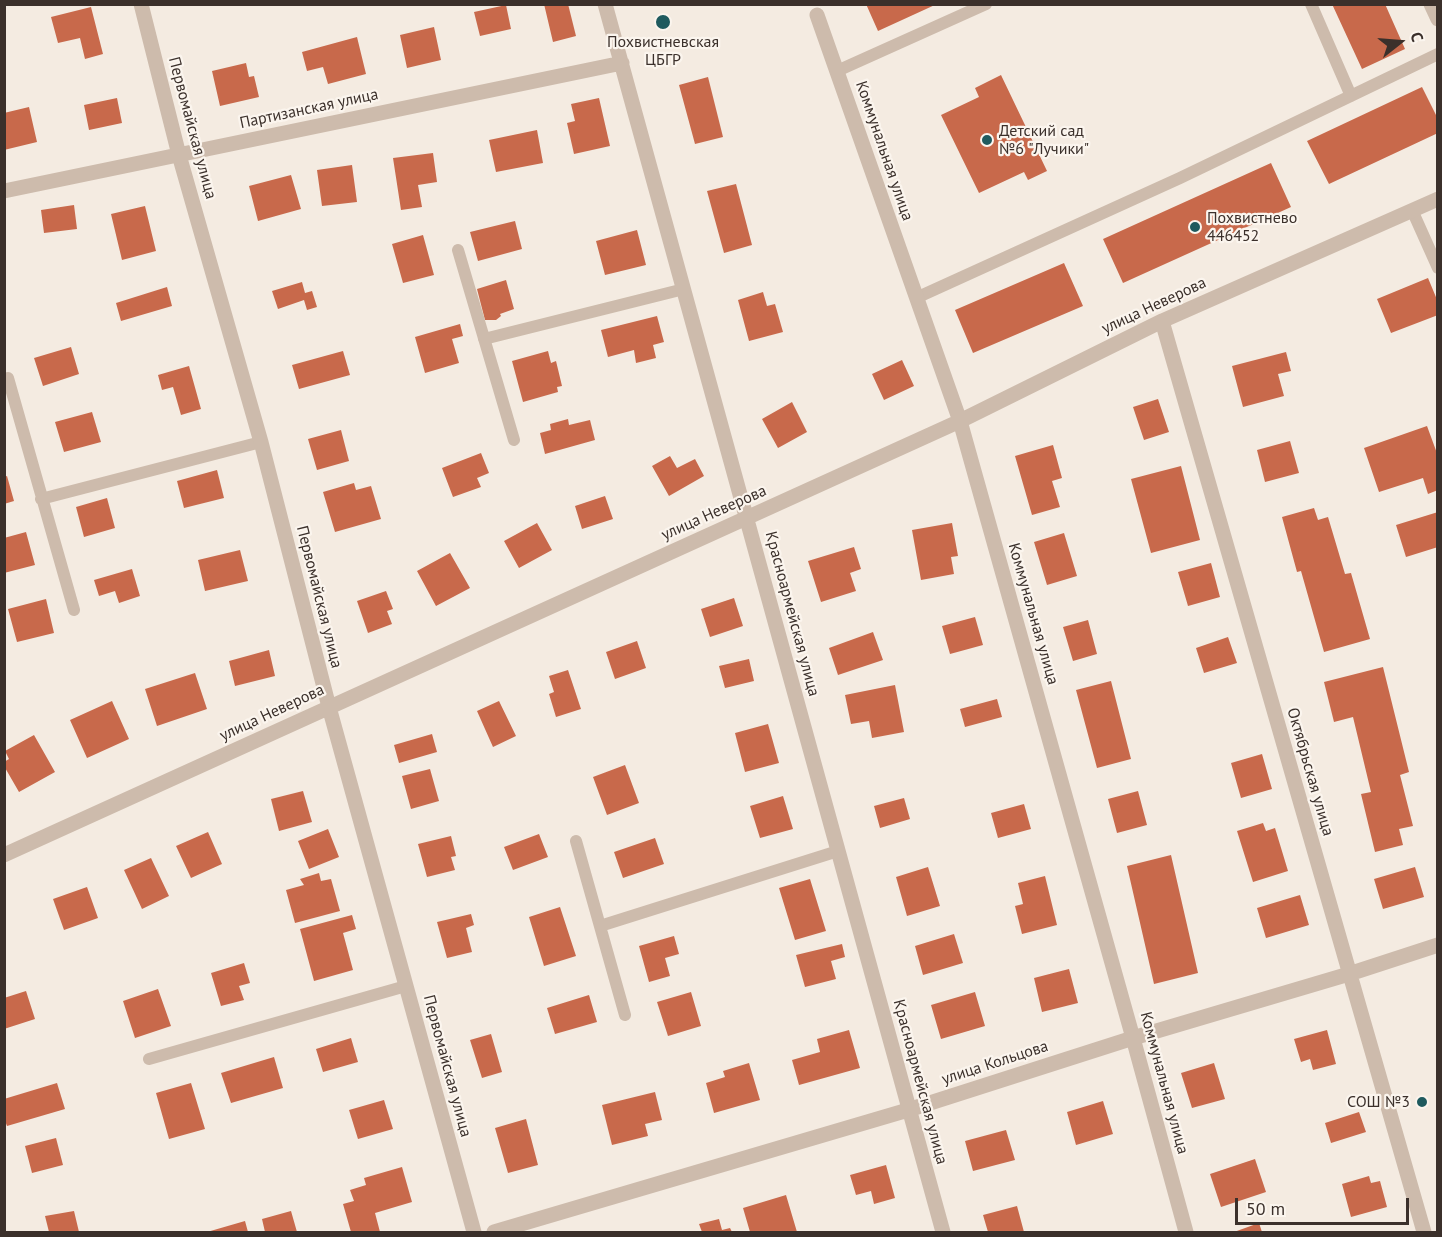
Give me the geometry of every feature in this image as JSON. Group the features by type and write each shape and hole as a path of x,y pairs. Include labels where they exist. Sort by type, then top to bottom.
{"street":[{"name":"Первомайская улица","path":"141,4 179,154 261,442 329,707 474,1233"},
{"name":"Красноармейская улица","path":"605,4 943,1233"},
{"path":"1431,4 1437,19"},
{"name":"Коммунальная улица","path":"817,15 960,421 1186,1233"},
{"name":"Партизанская улица","path":"4,191 622,63"},
{"name":"улица Неверова","path":"4,855 960,421 1162,321 1437,199"},
{"name":"Октябрьская улица","path":"1162,321 1424,1233"},
{"name":"улица Кольцова","path":"494,1233 908,1110 1437,945"}],"lane":[{"path":"837,71 986,4"},
{"path":"1311,4 1351,96"},
{"path":"916,298 1179,178 1437,54"},
{"path":"1412,210 1437,268"},
{"path":"458,250 514,440"},
{"path":"484,339 684,289"},
{"path":"8,378 74,610"},
{"path":"41,499 261,442"},
{"path":"576,841 625,1015"},
{"path":"600,926 838,851"},
{"path":"149,1059 406,986"}],"building":[{"path":"544,4 568,4 576,36 553,42"},
{"path":"866,4 937,4 878,31"},
{"path":"1332,4 1385,4 1405,49 1362,69"},
{"path":"506,5 511,29 480,36 474,12"},
{"path":"91,7 103,54 85,59 80,38 58,43 51,17"},
{"path":"434,27 441,60 407,68 400,35"},
{"path":"357,37 366,74 328,84 323,67 307,71 302,52"},
{"path":"246,63 249,77 254,76 259,97 220,106 212,71"},
{"path":"1001,75 1047,171 1028,180 1024,172 979,193 941,115 979,97 975,88"},
{"path":"708,77 723,137 695,144 679,85"},
{"path":"1422,87 1438,119 1438,133 1329,184 1307,141"},
{"path":"117,98 122,123 89,130 84,105"},
{"path":"599,98 610,146 574,154 567,123 575,121 571,104"},
{"path":"29,107 37,142 4,150 4,113"},
{"path":"537,130 543,163 496,172 489,140"},
{"path":"433,153 437,182 418,185 422,207 401,210 393,158"},
{"path":"1271,163 1291,207 1123,283 1103,239"},
{"path":"352,165 357,202 322,206 317,170"},
{"path":"291,175 301,209 258,221 249,186"},
{"path":"736,184 752,245 724,253 707,191"},
{"path":"74,205 77,229 44,233 41,210"},
{"path":"145,206 156,251 122,260 111,214"},
{"path":"515,221 522,249 478,261 470,232"},
{"path":"637,230 646,265 605,275 596,241"},
{"path":"423,235 434,275 403,283 392,244"},
{"path":"1064,263 1083,306 973,353 955,310"},
{"path":"1428,278 1438,302 1438,315 1391,333 1377,299"},
{"path":"506,280 514,309 500,314 501,316 496,320 485,320 477,289"},
{"path":"302,282 305,293 312,291 317,307 307,310 304,300 278,309 272,291"},
{"path":"167,287 172,306 121,321 116,303"},
{"path":"763,292 767,306 775,304 783,332 749,341 738,300"},
{"path":"657,316 664,342 653,345 656,358 636,363 634,350 608,357 601,330"},
{"path":"460,324 463,336 452,339 459,363 425,373 415,337"},
{"path":"71,347 79,374 43,386 34,358"},
{"path":"343,351 350,375 299,389 292,365"},
{"path":"548,351 551,363 556,361 562,386 557,387 558,392 523,402 512,361"},
{"path":"1286,352 1291,371 1278,374 1284,396 1243,407 1232,366"},
{"path":"902,360 914,386 884,400 872,374"},
{"path":"189,366 201,409 181,415 173,387 162,390 158,375"},
{"path":"1158,399 1169,432 1144,440 1133,407"},
{"path":"792,402 807,432 778,448 762,419"},
{"path":"92,412 101,442 64,452 55,422"},
{"path":"568,419 569,425 590,420 595,440 545,454 540,433 551,430 550,424"},
{"path":"1427,426 1438,456 1438,490 1428,494 1423,478 1379,492 1364,448"},
{"path":"341,430 349,461 317,470 308,439"},
{"path":"1290,441 1299,473 1265,482 1257,450"},
{"path":"1053,445 1062,478 1052,481 1060,507 1032,515 1015,456"},
{"path":"481,453 489,473 477,478 481,487 453,497 442,468"},
{"path":"670,456 677,468 695,459 704,476 669,496 652,466"},
{"path":"1181,466 1200,540 1151,553 1131,479"},
{"path":"217,470 224,498 184,508 177,481"},
{"path":"7,476 14,501 4,504 4,477"},
{"path":"354,483 356,490 371,486 381,519 335,532 323,492"},
{"path":"605,496 613,519 582,529 575,506"},
{"path":"107,498 115,528 84,537 76,507"},
{"path":"1314,508 1318,520 1328,517 1345,574 1351,573 1370,639 1324,652 1301,571 1297,572 1282,517"},
{"path":"1438,512 1438,547 1406,557 1396,525"},
{"path":"537,523 552,550 519,568 504,541"},
{"path":"952,523 958,556 951,557 954,574 921,580 912,530"},
{"path":"26,532 35,565 4,573 4,538"},
{"path":"1064,533 1077,576 1047,585 1034,542"},
{"path":"854,547 861,569 850,573 856,591 821,602 808,561"},
{"path":"240,550 248,581 205,591 198,560"},
{"path":"450,553 470,588 436,606 417,571"},
{"path":"1211,563 1220,597 1188,606 1178,572"},
{"path":"132,569 140,596 119,603 115,591 99,596 94,580"},
{"path":"386,591 393,609 387,611 392,624 368,633 357,601"},
{"path":"734,598 743,626 710,637 701,609"},
{"path":"46,599 54,633 17,642 8,609"},
{"path":"975,617 983,645 950,654 942,626"},
{"path":"1088,620 1097,654 1073,661 1063,627"},
{"path":"873,632 883,660 838,675 829,648"},
{"path":"1228,637 1237,663 1204,673 1196,648"},
{"path":"637,641 646,668 615,679 606,652"},
{"path":"269,650 275,676 235,686 229,661"},
{"path":"749,659 754,681 725,688 719,666"},
{"path":"1383,667 1409,772 1400,775 1413,826 1399,829 1403,845 1375,852 1361,794 1371,792 1353,717 1334,722 1324,682"},
{"path":"568,670 581,709 556,717 549,694 554,692 549,676"},
{"path":"195,673 207,709 157,726 145,689"},
{"path":"1111,681 1131,759 1097,768 1076,690"},
{"path":"895,685 904,732 872,738 869,721 851,724 845,695"},
{"path":"997,699 1002,717 965,727 960,709"},
{"path":"112,701 129,739 87,758 70,720"},
{"path":"499,701 516,736 493,747 477,711"},
{"path":"768,724 779,763 745,772 735,733"},
{"path":"432,734 437,752 399,763 394,745"},
{"path":"34,735 55,772 19,792 4,766 4,762 9,759 5,751"},
{"path":"1262,754 1272,789 1241,798 1231,763"},
{"path":"625,765 639,803 607,815 593,777"},
{"path":"430,769 439,801 411,809 402,776"},
{"path":"303,791 312,822 279,831 271,799"},
{"path":"1138,791 1147,825 1117,833 1108,799"},
{"path":"783,796 793,829 760,838 750,806"},
{"path":"904,798 910,819 880,828 874,806"},
{"path":"1024,804 1031,829 998,838 991,813"},
{"path":"1263,823 1266,831 1275,828 1288,871 1253,882 1237,831"},
{"path":"328,829 339,857 309,869 298,841"},
{"path":"208,832 222,864 191,878 176,846"},
{"path":"539,834 548,857 513,870 504,847"},
{"path":"451,836 456,856 451,857 455,870 427,877 418,844"},
{"path":"655,838 664,864 623,878 614,852"},
{"path":"1171,855 1198,973 1154,984 1127,866"},
{"path":"151,858 169,896 142,909 124,870"},
{"path":"928,867 940,906 907,916 896,877"},
{"path":"1415,867 1424,897 1383,909 1374,879"},
{"path":"319,873 321,881 331,879 340,911 295,923 286,890 304,885 300,879"},
{"path":"1045,876 1057,925 1022,934 1015,906 1023,904 1018,883"},
{"path":"810,879 826,931 795,940 779,888"},
{"path":"87,887 98,918 64,930 53,899"},
{"path":"1300,895 1309,925 1266,938 1257,908"},
{"path":"560,907 576,956 544,966 529,917"},
{"path":"471,914 474,925 466,928 472,952 447,958 437,922"},
{"path":"352,915 356,929 343,933 353,970 314,981 300,929"},
{"path":"954,934 963,963 923,975 915,946"},
{"path":"674,936 679,954 665,958 670,976 649,982 639,946"},
{"path":"842,944 845,957 831,961 836,979 805,987 796,955"},
{"path":"244,963 250,983 239,986 244,1000 221,1006 211,973"},
{"path":"1069,969 1078,1003 1042,1012 1034,978"},
{"path":"158,989 171,1026 135,1038 123,1001"},
{"path":"26,991 35,1019 4,1029 4,998"},
{"path":"691,992 701,1026 668,1036 657,1002"},
{"path":"975,992 985,1026 941,1039 931,1005"},
{"path":"589,995 597,1022 555,1034 547,1008"},
{"path":"849,1030 860,1068 799,1085 792,1060 820,1052 817,1039"},
{"path":"1327,1030 1336,1064 1313,1070 1310,1059 1301,1062 1294,1039"},
{"path":"491,1034 502,1072 482,1078 470,1040"},
{"path":"351,1038 358,1062 323,1072 316,1049"},
{"path":"274,1057 283,1088 231,1103 221,1073"},
{"path":"749,1063 760,1100 714,1113 706,1083 725,1077 723,1071"},
{"path":"1214,1063 1225,1099 1192,1108 1181,1073"},
{"path":"57,1083 65,1109 7,1126 4,1118 4,1099"},
{"path":"191,1083 205,1129 169,1139 156,1093"},
{"path":"655,1092 662,1120 645,1124 648,1136 612,1145 602,1105"},
{"path":"384,1100 393,1129 358,1139 349,1110"},
{"path":"1103,1101 1113,1134 1076,1145 1067,1112"},
{"path":"1359,1112 1366,1132 1331,1143 1325,1123"},
{"path":"526,1119 538,1165 508,1173 495,1128"},
{"path":"1006,1130 1015,1160 973,1171 965,1141"},
{"path":"56,1138 63,1165 32,1173 25,1146"},
{"path":"1255,1159 1266,1192 1221,1207 1210,1174"},
{"path":"886,1165 895,1198 874,1204 871,1191 856,1195 850,1175"},
{"path":"402,1167 412,1202 375,1213 380,1232 351,1232 343,1204 354,1201 350,1190 366,1185 364,1178"},
{"path":"1369,1176 1371,1183 1380,1181 1387,1207 1351,1217 1342,1184"},
{"path":"786,1195 797,1232 750,1232 743,1208"},
{"path":"1017,1206 1024,1232 988,1232 983,1215"},
{"path":"74,1211 79,1232 49,1232 45,1216"},
{"path":"291,1211 297,1232 265,1232 262,1219"},
{"path":"719,1219 722,1230 730,1228 732,1232 702,1232 699,1224"},
{"path":"245,1221 248,1232 207,1232"},
{"path":"1259,1223 1262,1232 1234,1232"}],"place":[{"name":"Похвистневская ЦБГР","path":"663,22"},
{"name":"Детский сад №6 \"Лучики\"","path":"987,140"},
{"name":"Похвистнево 446452","path":"1195,227"},
{"name":"СОШ №3","path":"1422,1102"}]}
